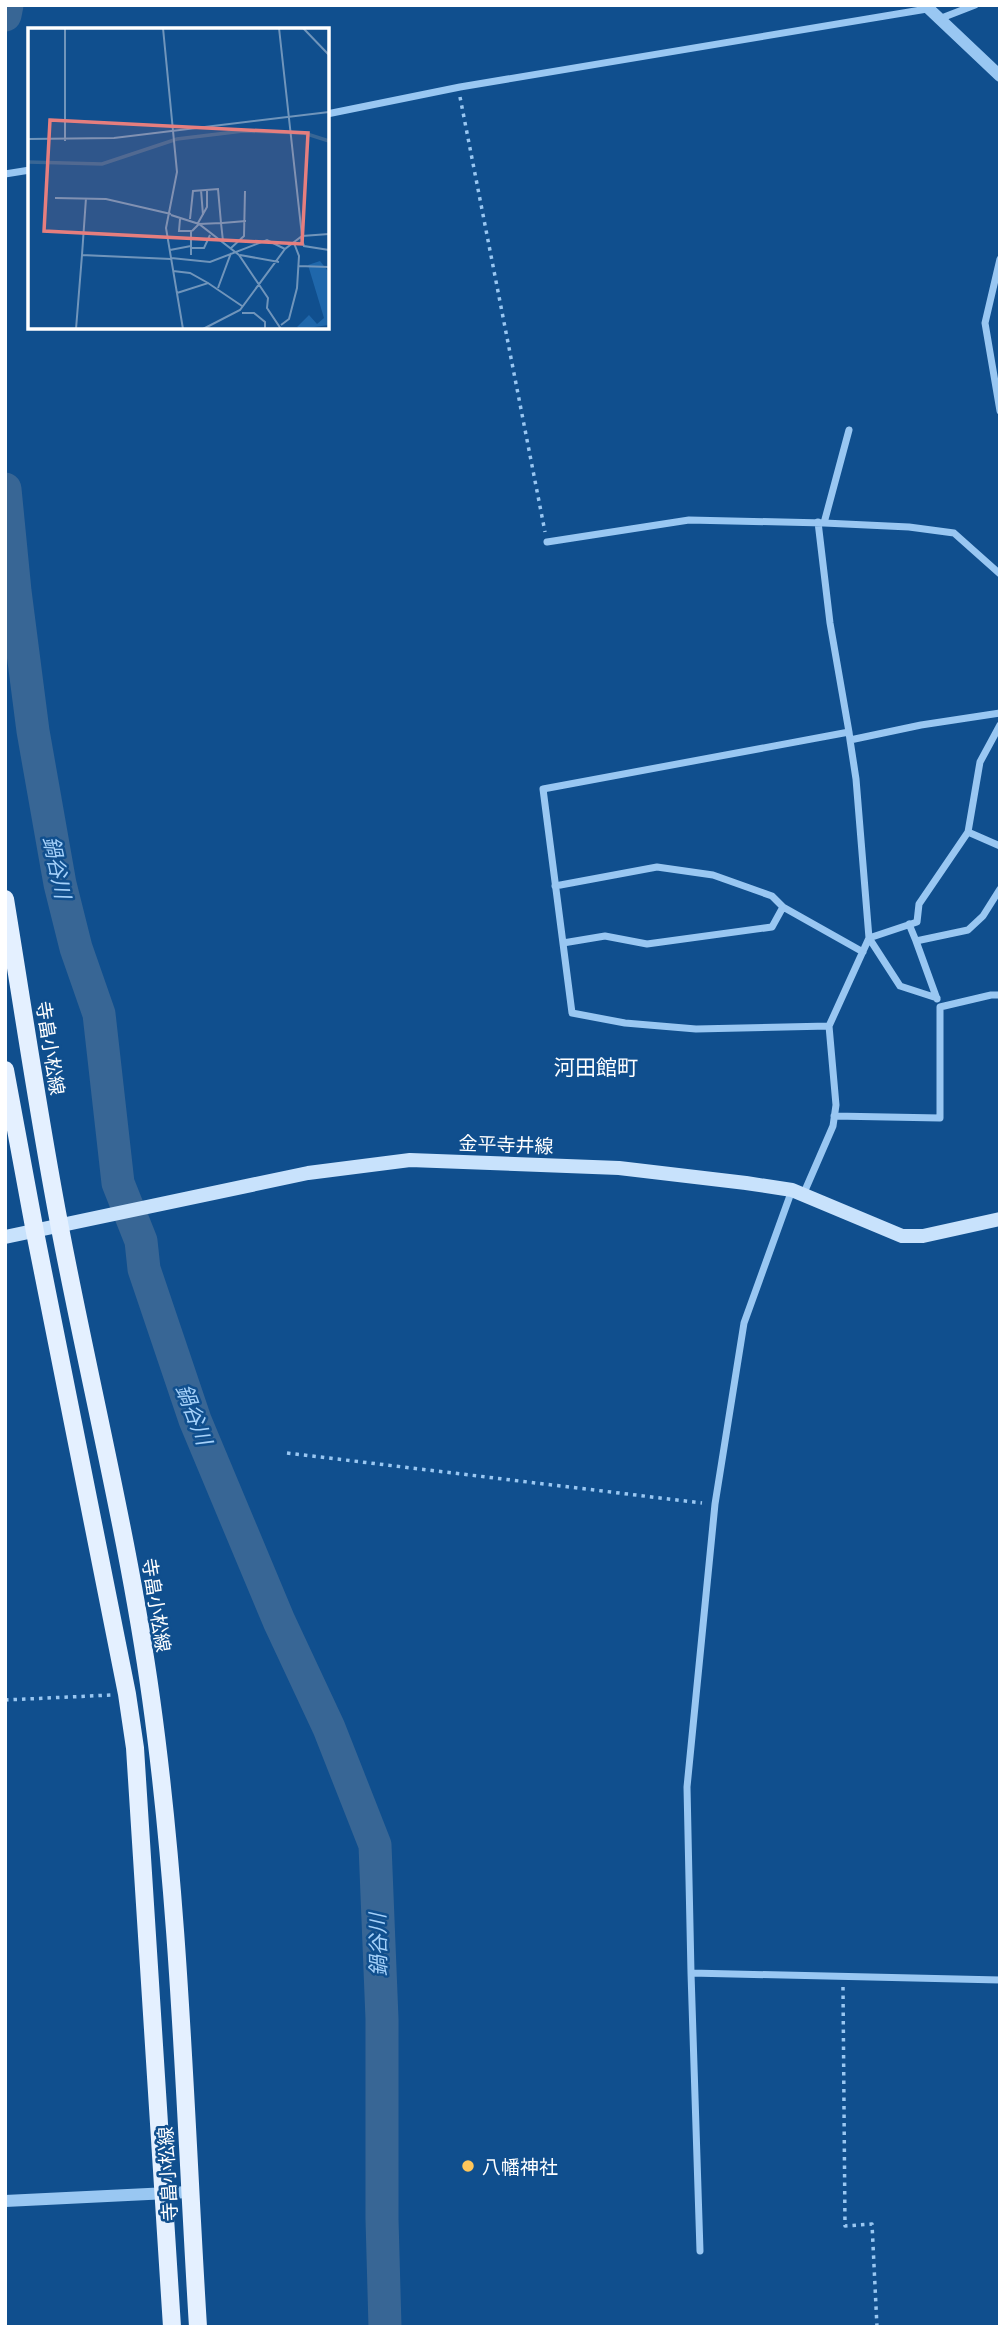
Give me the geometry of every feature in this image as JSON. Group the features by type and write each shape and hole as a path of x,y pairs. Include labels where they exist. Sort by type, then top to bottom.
{"main road":[{"name":"寺畠小松線","path":"5,899 60,1226 129,1562 153,1706 178,1972 198,2327"},
{"name":"寺畠小松線","path":"5,1070 127,1694 135,1748 172,2327"},
{"name":"金平寺井線","path":"5,1237 308,1173 410,1160 620,1168 797,1193 902,1236 923,1236 1000,1219"}],"street":[{"path":"939,19 975,5"},
{"path":"329,114 459,88 926,7 999,73"},
{"path":"5,174 28,170"},
{"path":"1000,259 985,323 1000,411"},
{"path":"700,2251 687,1787 715,1504 744,1323 797,1193 833,1126 836,1105 829,1026 869,938 856,779 830,624 821,522 849,430"},
{"path":"547,542 689,520 821,522 909,527 954,533 1000,574"},
{"path":"829,1026 696,1029 625,1023 572,1013 543,789 677,762 1000,713"},
{"path":"869,938 917,922 919,904 968,832 980,762 1000,725"},
{"path":"968,832 1000,846"},
{"path":"555,886 657,867 713,875 772,896 783,907 863,952"},
{"path":"916,941 968,930 983,916 1000,889"},
{"path":"563,943 604,936 647,944 772,927 783,907"},
{"path":"834,1116 940,1118 940,1007 909,925"},
{"path":"869,938 900,986 937,998"},
{"path":"940,1007 1000,995"},
{"path":"691,1973 1000,1980"},
{"path":"5,2201 189,2192"}],"path":[{"path":"459,88 547,542"},
{"path":"287,1453 715,1504"},
{"path":"5,1700 127,1694"},
{"path":"843,1976 845,2226 872,2224 877,2327"}],"waterway":[{"name":"鍋谷川","path":"5,15 7,5"},
{"name":"鍋谷川","path":"5,489 33,731 60,884 76,948 99,1014 118,1183 141,1241 144,1269 195,1420 279,1621 329,1728 375,1845 382,2019 385,2327"}],"place":[{"name":"八幡神社","path":"468,2166"}],"district":[{"name":"河田館町","path":"596,1066"}]}
